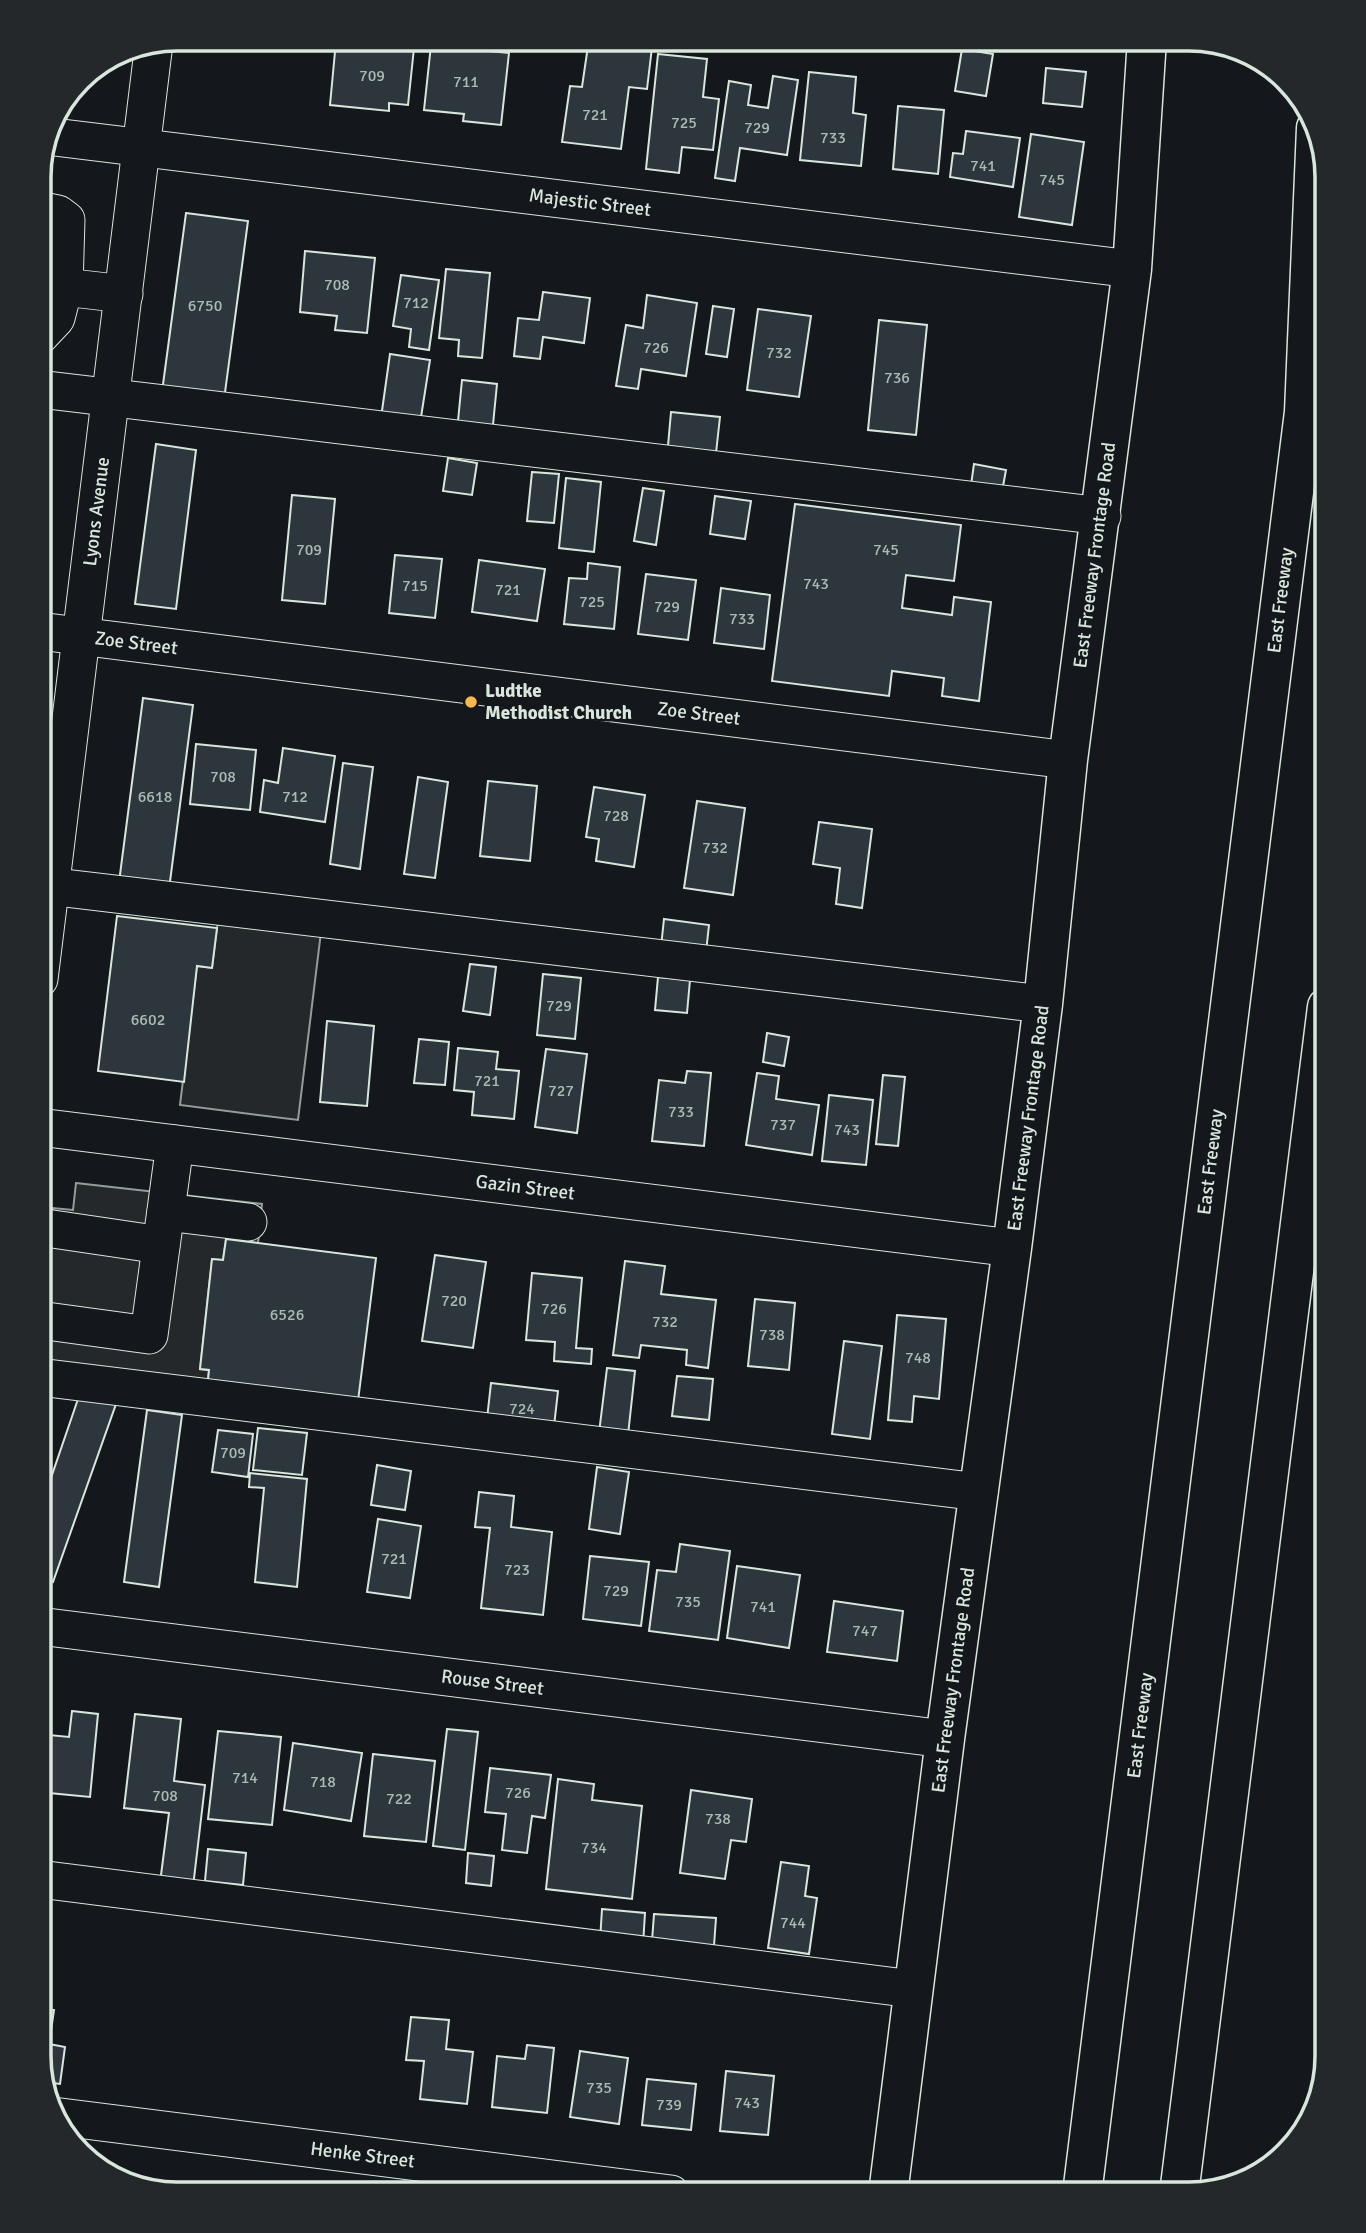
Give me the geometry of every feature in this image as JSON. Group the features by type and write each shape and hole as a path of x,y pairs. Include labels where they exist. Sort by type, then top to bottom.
{"main road":[{"name":"East Freeway Frontage Road","path":"889,2182 945,1740 1012,1248 1068,760 1102,516 1132,269 1146,51"},
{"name":"East Freeway","path":"1083,2182 1304,412 1314,167"},
{"path":"1181,2182 1315,1111"}],"street":[{"name":"Lyons Avenue","path":"51,843 111,397 153,53"},
{"name":"Majestic Street","path":"57,137 1132,269"},
{"path":"51,213 66,220 64,287 56,318 51,323"},
{"path":"64,287 124,294"},
{"path":"51,390 1102,516"},
{"name":"Zoe Street","path":"51,632 1068,760"},
{"path":"51,887 1042,1004"},
{"name":"Gazin Street","path":"51,1128 1012,1248"},
{"path":"51,1322 149,1335 175,1144"},
{"path":"51,1227 164,1228 248,1222"},
{"path":"51,1378 979,1492"},
{"name":"Rouse Street","path":"51,1628 945,1740"},
{"path":"51,1881 913,1989"},
{"name":"Henke Street","path":"67,2118 576,2182"}],"shaded area":[{"path":"218,920 321,932 298,1120 180,1105 197,966 212,968"},
{"path":"76,1183 262,1204 258,1243 226,1239 223,1260 212,1259 200,1369 209,1370 207,1387 51,1369 53,1208 73,1210"}],"building":[{"path":"335,51 414,51 408,105 389,103 389,111 330,105"},
{"path":"430,51 509,53 501,125 463,121 464,114 424,110"},
{"path":"587,51 652,51 647,89 629,87 621,149 562,142 570,86 582,87"},
{"path":"962,51 993,54 986,96 955,91"},
{"path":"658,54 707,59 703,97 719,99 713,150 682,147 679,173 646,169"},
{"path":"1046,68 1086,72 1082,107 1043,103"},
{"path":"809,72 856,77 853,113 866,115 861,166 800,160"},
{"path":"773,76 798,80 787,155 740,148 735,181 715,178 729,81 751,85 748,105 768,108"},
{"path":"898,106 944,110 938,174 893,169"},
{"path":"966,131 1020,138 1013,187 950,177 953,153 963,154"},
{"path":"1031,134 1084,142 1072,225 1019,217"},
{"path":"186,213 248,221 224,400 162,392"},
{"path":"51,226 63,227 51,301"},
{"path":"305,251 375,258 367,333 335,330 337,316 300,312"},
{"path":"446,269 490,273 482,358 458,356 459,340 439,338"},
{"path":"401,275 439,280 429,350 409,347 411,329 393,326"},
{"path":"543,292 590,298 584,343 543,337 540,359 514,356 518,318 539,320"},
{"path":"647,295 697,303 686,376 641,369 638,389 616,386 626,325 643,328"},
{"path":"713,306 734,309 727,357 706,354"},
{"path":"758,309 811,316 799,397 747,390"},
{"path":"879,320 927,325 916,435 868,430"},
{"path":"390,354 430,360 419,430 380,425"},
{"path":"462,380 497,384 492,435 457,431"},
{"path":"671,412 720,417 715,462 667,457"},
{"path":"156,444 196,450 176,609 135,604"},
{"path":"448,458 477,463 472,495 443,491"},
{"path":"974,464 1006,470 1001,497 970,492"},
{"path":"532,472 559,474 554,523 527,521"},
{"path":"566,478 601,482 594,552 559,548"},
{"path":"643,488 664,491 656,545 634,541"},
{"path":"292,495 335,499 325,604 282,600"},
{"path":"715,496 751,501 745,539 710,534"},
{"path":"795,504 961,525 954,581 906,575 902,608 952,615 954,597 991,602 979,701 942,696 944,678 892,671 889,696 772,681"},
{"path":"395,555 442,559 435,618 389,613"},
{"path":"479,560 545,569 537,621 472,612"},
{"path":"588,563 620,567 614,629 564,624 569,578 587,579"},
{"path":"646,574 696,580 688,640 638,634"},
{"path":"721,588 770,595 764,649 714,643"},
{"path":"143,698 193,705 168,897 118,890"},
{"path":"196,744 256,750 250,810 190,804"},
{"path":"283,748 335,756 325,822 260,812 264,780 278,783"},
{"path":"343,763 373,767 360,869 330,864"},
{"path":"418,777 448,782 435,878 404,874"},
{"path":"488,781 537,786 530,861 480,856"},
{"path":"594,787 645,795 634,867 596,861 599,839 586,837"},
{"path":"697,801 745,808 733,895 684,888"},
{"path":"819,822 872,829 862,908 836,904 840,868 813,864"},
{"path":"117,916 217,928 212,968 197,966 184,1082 98,1071"},
{"path":"664,919 709,925 705,961 660,956"},
{"path":"470,964 496,967 490,1015 463,1011"},
{"path":"543,974 581,978 575,1039 537,1035"},
{"path":"658,977 690,980 687,1013 655,1010"},
{"path":"327,1021 374,1026 367,1106 320,1102"},
{"path":"767,1033 789,1037 784,1066 763,1062"},
{"path":"419,1039 449,1042 445,1085 414,1083"},
{"path":"458,1048 498,1052 496,1069 519,1071 514,1119 472,1115 474,1092 454,1090"},
{"path":"546,1049 587,1054 577,1133 535,1127"},
{"path":"687,1071 711,1073 704,1146 652,1141 659,1080 685,1083"},
{"path":"757,1073 779,1076 776,1099 819,1105 812,1155 746,1145"},
{"path":"883,1075 905,1077 898,1146 876,1144"},
{"path":"829,1095 873,1100 866,1165 822,1161"},
{"path":"226,1239 376,1258 357,1409 207,1391 209,1370 200,1369 212,1259 223,1260"},
{"path":"435,1255 486,1262 473,1348 422,1341"},
{"path":"625,1261 665,1266 661,1294 716,1300 708,1368 686,1365 687,1350 641,1345 639,1358 613,1355"},
{"path":"532,1273 582,1278 576,1348 592,1349 591,1364 554,1361 555,1342 526,1340"},
{"path":"755,1299 795,1303 789,1370 748,1366"},
{"path":"897,1315 946,1319 939,1399 914,1396 912,1422 888,1420"},
{"path":"844,1341 882,1346 870,1439 832,1434"},
{"path":"607,1368 635,1371 627,1444 598,1441"},
{"path":"677,1376 713,1379 709,1420 672,1416"},
{"path":"491,1383 558,1391 553,1435 486,1428"},
{"path":"78,1399 116,1404 53,1582 51,1581 51,1478"},
{"path":"147,1410 182,1415 159,1587 124,1582"},
{"path":"258,1428 307,1433 302,1475 253,1470"},
{"path":"218,1430 253,1434 248,1477 212,1472"},
{"path":"377,1465 411,1471 405,1510 371,1505"},
{"path":"597,1467 629,1472 620,1534 589,1529"},
{"path":"250,1473 307,1479 297,1587 255,1582 264,1488 249,1487"},
{"path":"479,1492 514,1496 511,1527 552,1532 543,1615 481,1608 490,1528 475,1527"},
{"path":"378,1519 421,1526 410,1598 367,1592"},
{"path":"680,1544 730,1551 718,1640 649,1631 657,1570 676,1572"},
{"path":"590,1556 649,1562 641,1626 583,1619"},
{"path":"737,1566 800,1575 789,1648 727,1638"},
{"path":"834,1601 903,1611 897,1661 827,1652"},
{"path":"72,1711 98,1714 90,1797 51,1793 51,1735 69,1737"},
{"path":"135,1714 181,1719 174,1781 205,1785 193,1887 160,1883 169,1813 124,1808"},
{"path":"447,1729 478,1732 465,1850 433,1846"},
{"path":"218,1731 281,1737 272,1825 208,1819"},
{"path":"293,1743 362,1753 351,1821 284,1810"},
{"path":"373,1754 435,1761 426,1842 364,1836"},
{"path":"490,1768 551,1775 545,1818 532,1816 527,1853 502,1850 506,1814 485,1812"},
{"path":"558,1779 594,1784 592,1800 642,1806 632,1899 546,1889"},
{"path":"691,1790 752,1799 746,1842 731,1840 725,1879 680,1873"},
{"path":"208,1849 246,1853 243,1885 205,1881"},
{"path":"468,1853 494,1856 491,1886 466,1883"},
{"path":"781,1862 809,1866 805,1896 817,1898 809,1954 768,1948"},
{"path":"602,1909 645,1913 643,1945 600,1941"},
{"path":"654,1914 716,1918 714,1946 652,1941"},
{"path":"51,2010 54,2010 51,2030"},
{"path":"411,2017 449,2020 446,2049 473,2052 467,2104 420,2099 424,2061 406,2060"},
{"path":"51,2044 65,2047 60,2084 54,2083 53,2080"},
{"path":"527,2045 554,2048 547,2113 492,2107 497,2056 525,2059"},
{"path":"580,2051 628,2058 619,2124 570,2117"},
{"path":"726,2071 774,2076 768,2135 720,2131"},
{"path":"647,2079 696,2084 691,2130 642,2125"}],"place":[{"name":"Ludtke Methodist Church","path":"471,702"}]}
